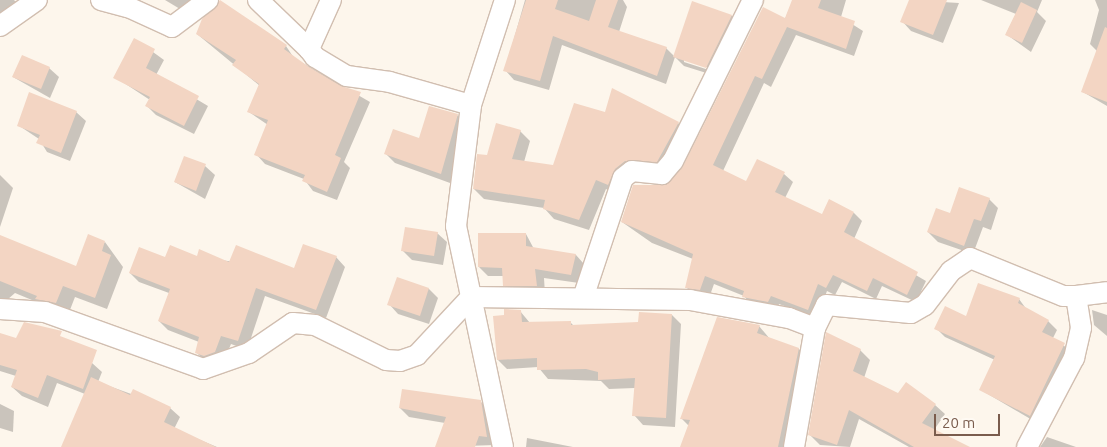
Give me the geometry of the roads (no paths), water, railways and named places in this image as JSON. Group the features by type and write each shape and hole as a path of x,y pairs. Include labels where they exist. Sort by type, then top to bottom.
{"street":[{"path":"0,26 37,0"},
{"path":"100,0 128,6 172,27 208,0"},
{"path":"258,0 309,49 347,76 390,82 471,105"},
{"path":"309,49 331,0"},
{"path":"503,447 456,226 471,105 504,0"},
{"path":"583,298 622,178 632,172 662,174 673,161 753,0"},
{"path":"794,447 815,328 831,302 904,314 916,311 965,258 989,263 1063,296 1107,292"},
{"path":"1027,447 1074,358 1082,328 1076,296"},
{"path":"0,309 45,312 203,370 249,353 293,323 315,325 386,360 400,361 417,355 471,297 690,300 789,318 815,328"}]}
